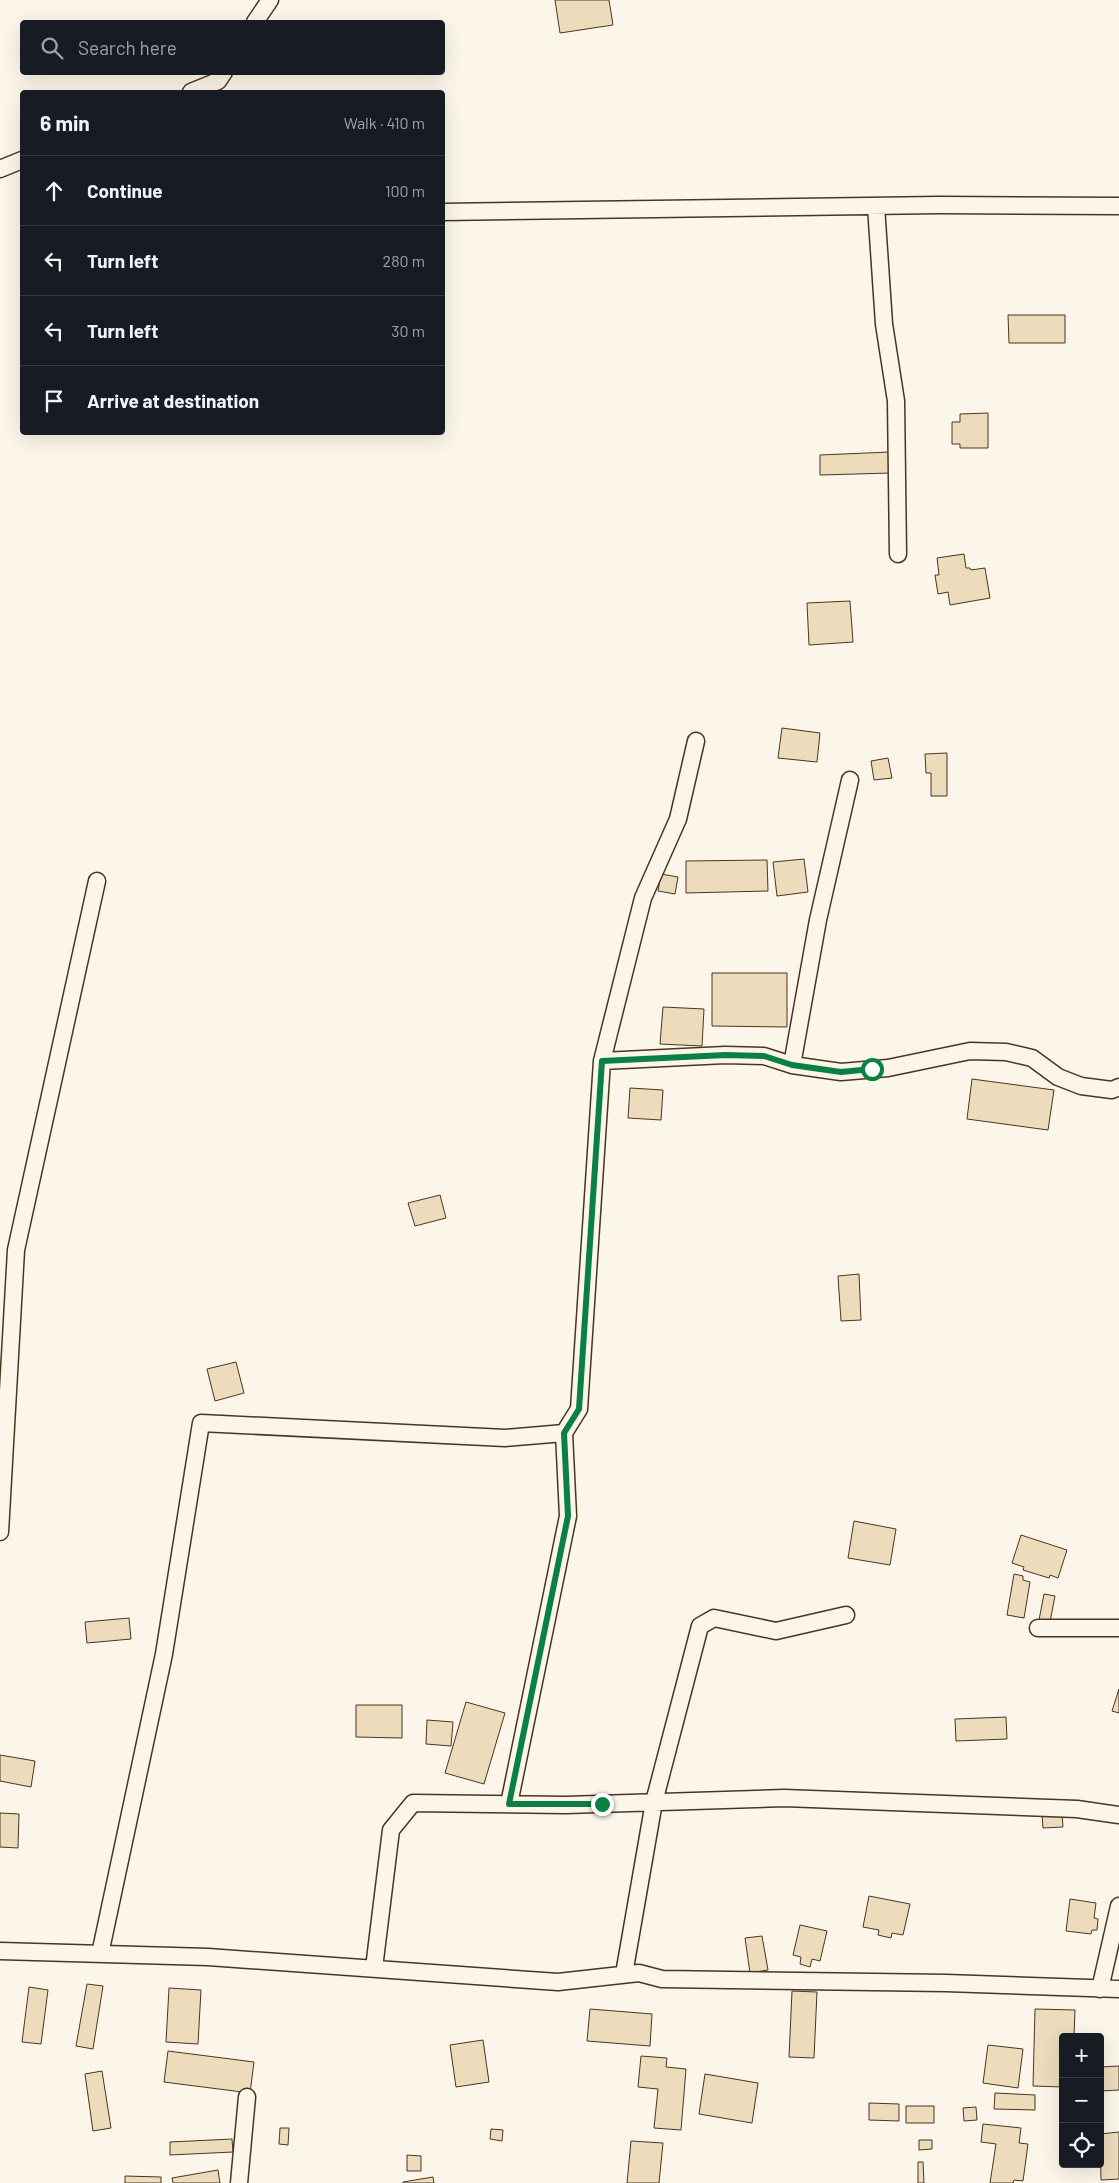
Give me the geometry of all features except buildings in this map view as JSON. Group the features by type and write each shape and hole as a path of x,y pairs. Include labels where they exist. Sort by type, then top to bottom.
{"street":[{"path":"256,20 270,0"},
{"path":"196,90 218,81 222,75"},
{"path":"0,169 20,161"},
{"path":"445,212 876,206 1119,206"},
{"path":"876,206 884,324 896,401 898,554"},
{"path":"509,1804 568,1516 564,1433 579,1409 602,1061 644,898 678,819 696,741"},
{"path":"792,1065 818,920 850,780"},
{"path":"0,1532 16,1250 97,880"},
{"path":"602,1061 725,1055 764,1056 792,1065 841,1072 888,1068 970,1051 1006,1052 1032,1058 1058,1077 1081,1086 1112,1090 1119,1087"},
{"path":"100,1954 164,1654 201,1423 505,1438 564,1433"},
{"path":"624,1974 654,1802 700,1626 714,1618 776,1631 846,1615"},
{"path":"1038,1628 1119,1628"},
{"path":"374,1968 391,1830 413,1802 566,1805 804,1798 1077,1809 1119,1815"},
{"path":"1100,1989 1119,1906"},
{"path":"0,1952 208,1957 558,1982 638,1973 662,1979 1119,1989"},
{"path":"239,2183 247,2097"}],"route":[{"path":"602,1804 509,1804 568,1516 564,1433 579,1409 602,1061 725,1055 764,1056 792,1065 841,1072 872,1069"}]}
